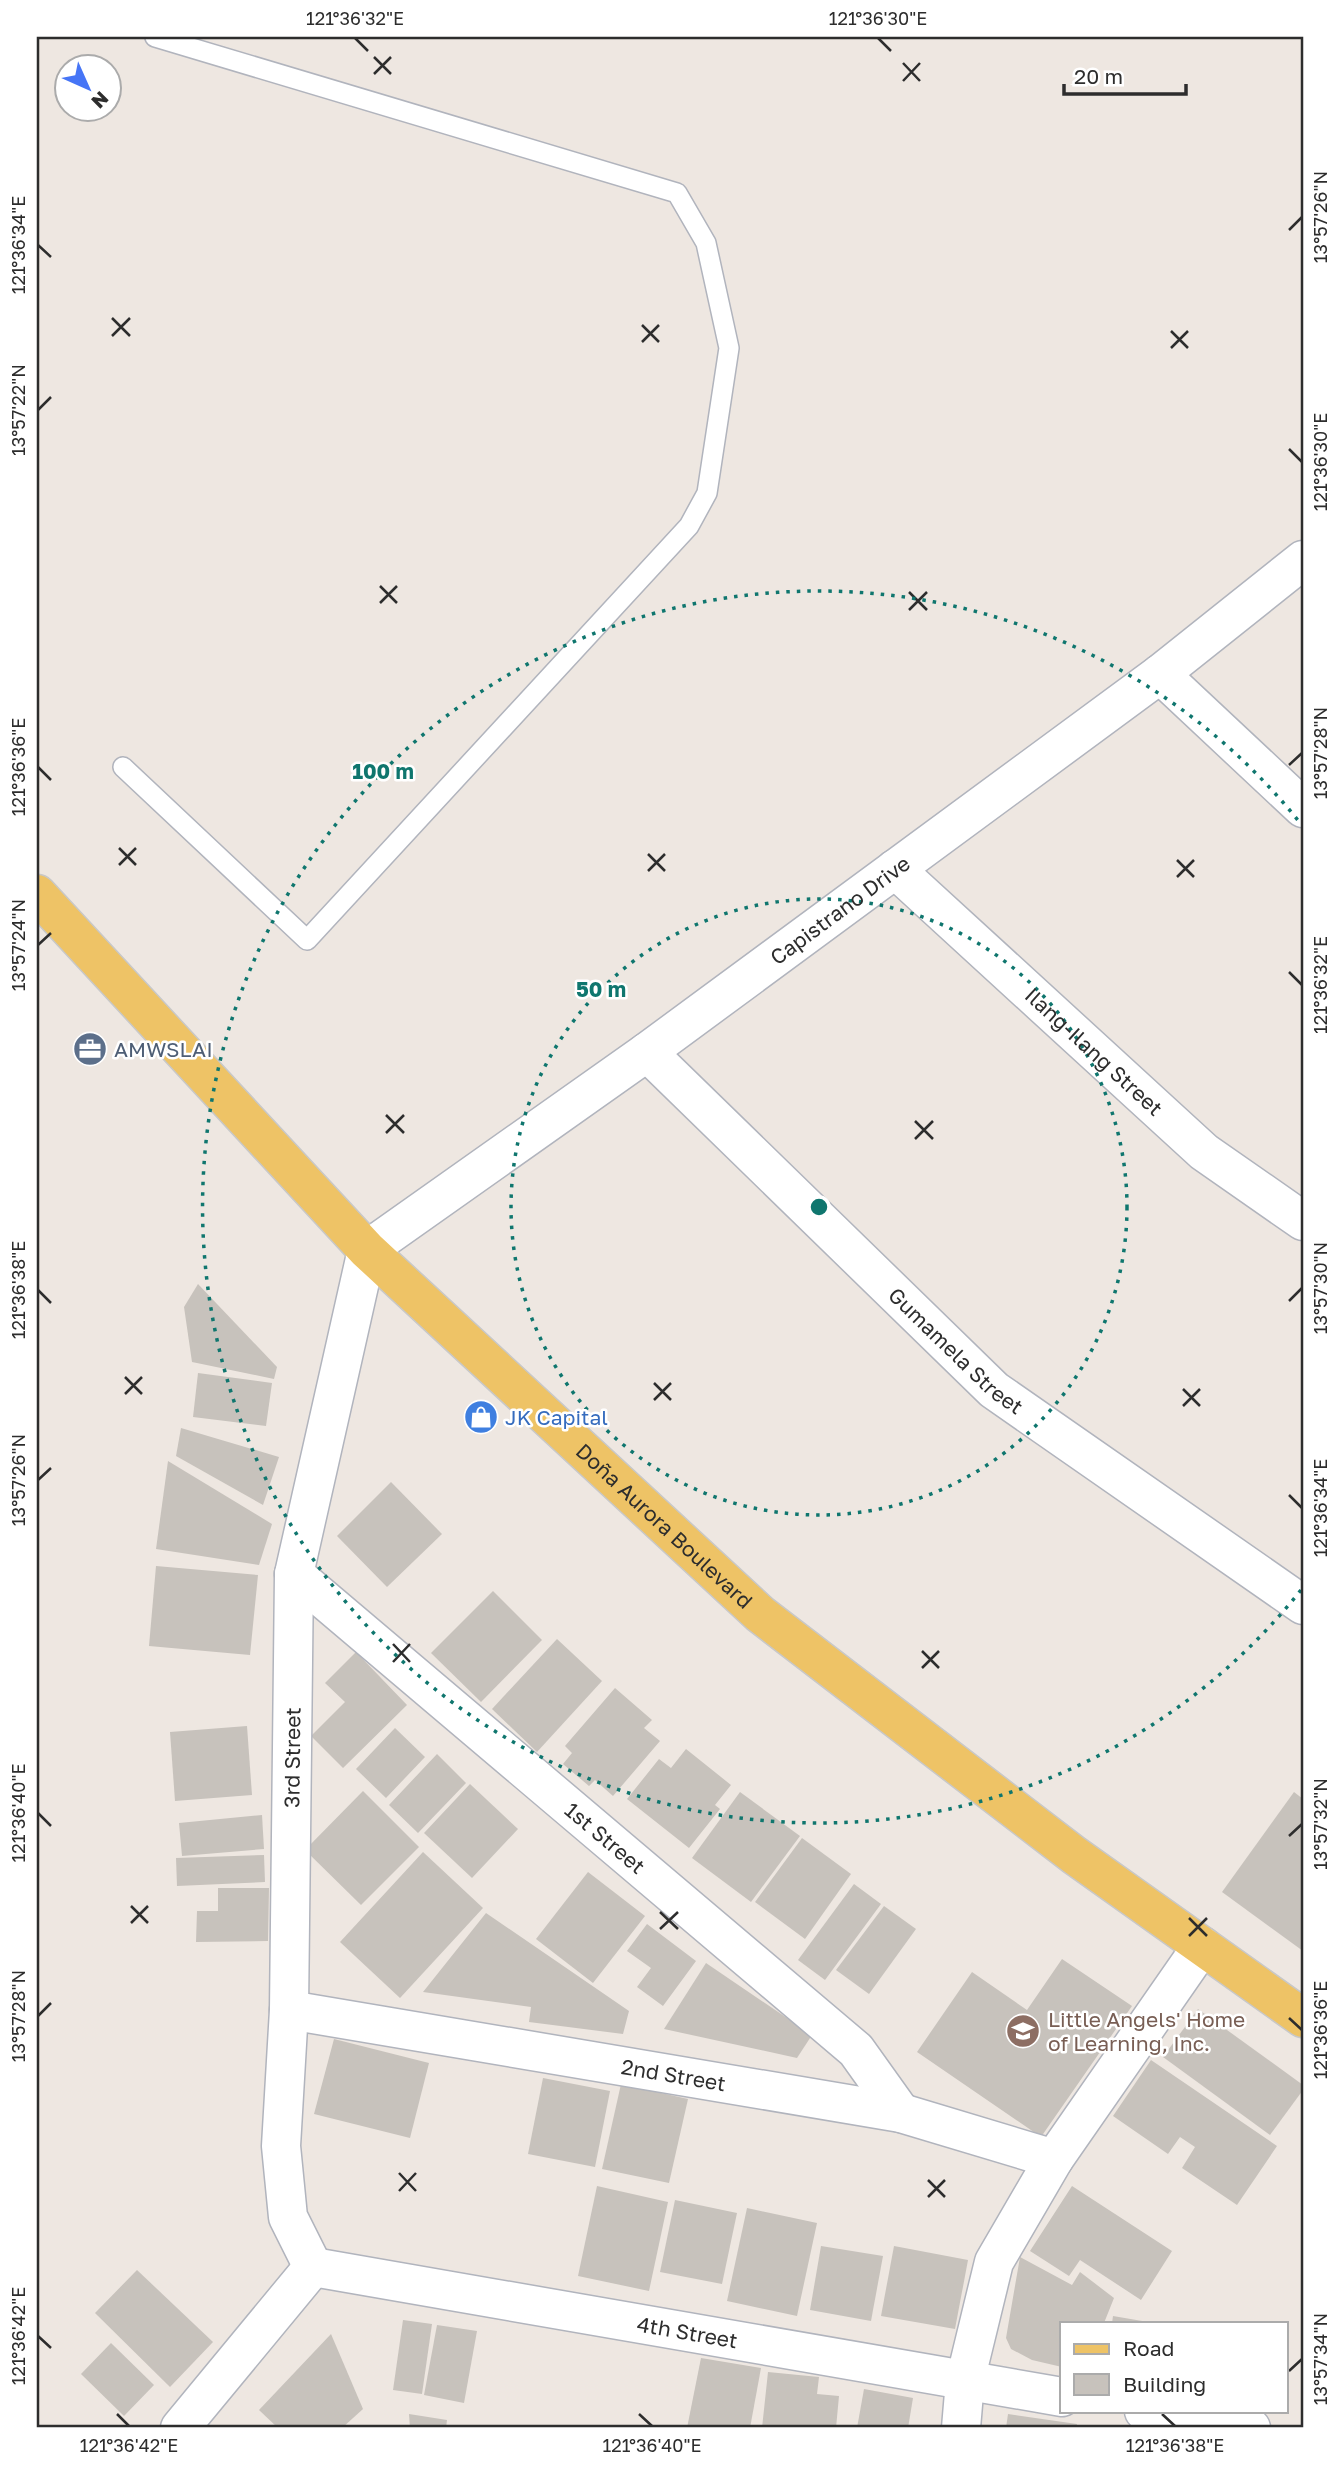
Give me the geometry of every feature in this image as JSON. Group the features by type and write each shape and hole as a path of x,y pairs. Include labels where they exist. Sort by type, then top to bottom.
{"main road":[{"name":"Doña Aurora Boulevard","path":"37,894 367,1250 760,1614 1074,1855 1303,2018"}],"street":[{"name":"Capistrano Drive","path":"367,1250 647,1052 1160,674 1303,560"},
{"path":"1160,674 1303,808"},
{"name":"Ilang-Ilang Street","path":"895,869 1204,1152 1303,1221"},
{"name":"Gumamela Street","path":"647,1052 994,1390 1303,1605"},
{"name":"3rd Street","path":"313,2267 288,2217 281,2146 289,2010 294,1574 367,1250"},
{"name":"1st Street","path":"294,1574 856,2050 901,2113"},
{"path":"961,2428 965,2381 994,2262 1054,2159 1202,1946"},
{"name":"2nd Street","path":"289,2010 901,2113 1054,2159"},
{"path":"180,2428 313,2267"},
{"name":"4th Street","path":"313,2267 1060,2397"},
{"path":"1150,2412 1251,2428"}],"lane":[{"path":"122,767 307,940 689,526 707,493 729,348 706,243 677,193 155,37"}],"building":[{"path":"198,1284 277,1367 274,1379 192,1362 184,1307"},
{"path":"198,1373 272,1383 266,1426 193,1417"},
{"path":"181,1428 279,1457 263,1505 176,1456"},
{"path":"168,1461 272,1524 259,1565 156,1549"},
{"path":"391,1482 442,1534 387,1587 337,1536"},
{"path":"156,1566 258,1575 250,1655 149,1646"},
{"path":"493,1591 542,1640 481,1702 431,1653"},
{"path":"557,1639 602,1681 537,1752 492,1709"},
{"path":"356,1652 407,1705 343,1768 311,1736 345,1702 325,1683"},
{"path":"615,1688 652,1720 644,1728 660,1741 613,1796 595,1780 589,1786 563,1764 572,1753 565,1746"},
{"path":"247,1726 252,1795 175,1801 170,1732"},
{"path":"395,1728 425,1757 386,1798 356,1769"},
{"path":"686,1749 731,1785 715,1805 720,1809 689,1848 627,1799 659,1759 671,1768"},
{"path":"437,1754 466,1783 418,1833 389,1805"},
{"path":"470,1784 518,1829 472,1878 424,1833"},
{"path":"363,1791 419,1847 361,1905 305,1850"},
{"path":"740,1792 800,1836 751,1902 692,1858"},
{"path":"1294,1792 1303,1799 1303,1951 1222,1892"},
{"path":"262,1815 264,1849 182,1856 179,1823"},
{"path":"802,1838 851,1874 805,1939 755,1902"},
{"path":"423,1852 483,1908 400,1998 340,1942"},
{"path":"264,1855 265,1882 177,1886 176,1858"},
{"path":"588,1872 645,1916 593,1983 536,1939"},
{"path":"854,1884 881,1904 825,1980 798,1960"},
{"path":"218,1888 269,1888 268,1941 196,1942 197,1911 218,1911"},
{"path":"884,1906 916,1929 869,1994 836,1970"},
{"path":"486,1913 629,2011 623,2034 529,2022 531,2007 423,1992"},
{"path":"647,1924 696,1961 663,2006 637,1987 651,1968 627,1951"},
{"name":"Little Angels' Home of Learning, Inc.","path":"1062,1959 1132,2006 1041,2137 917,2052 972,1972 1027,2010"},
{"path":"706,1963 812,2035 797,2058 664,2029"},
{"path":"1198,2009 1303,2085 1303,2090 1270,2135 1163,2057"},
{"path":"334,2039 429,2063 410,2138 314,2114"},
{"path":"1151,2060 1277,2146 1237,2205 1182,2168 1195,2147 1180,2137 1168,2154 1113,2116"},
{"path":"543,2078 610,2091 595,2167 528,2154"},
{"path":"621,2084 688,2099 669,2183 602,2169"},
{"path":"597,2186 668,2202 649,2291 578,2276"},
{"path":"1072,2186 1172,2251 1141,2300 1080,2260 1069,2276 1030,2251"},
{"path":"675,2200 737,2213 722,2284 660,2272"},
{"path":"747,2208 817,2223 797,2316 727,2301"},
{"path":"821,2246 883,2256 871,2321 810,2310"},
{"path":"894,2246 968,2260 955,2329 881,2316"},
{"path":"1020,2257 1072,2285 1080,2272 1114,2298 1104,2322 1060,2322 1060,2367 1032,2360 1011,2349 1006,2338"},
{"path":"137,2270 213,2342 170,2387 95,2313"},
{"path":"1113,2316 1148,2322 1112,2322"},
{"path":"403,2320 432,2324 422,2394 393,2390"},
{"path":"437,2325 477,2331 464,2403 424,2395"},
{"path":"331,2334 363,2409 342,2428 278,2428 259,2410"},
{"path":"111,2343 154,2385 124,2416 81,2374"},
{"path":"701,2358 761,2368 750,2428 687,2428"},
{"path":"768,2372 819,2377 817,2394 839,2396 836,2428 762,2428"},
{"path":"864,2389 913,2398 908,2428 857,2428"},
{"path":"409,2414 447,2420 446,2428 410,2428"},
{"path":"1008,2414 1077,2424 1076,2428 1006,2428"}],"place":[{"name":"AMWSLAI","path":"90,1049"},
{"name":"JK Capital","path":"481,1417"},
{"name":"Little Angels' Home of Learning, Inc.","path":"1023,2031"}]}
